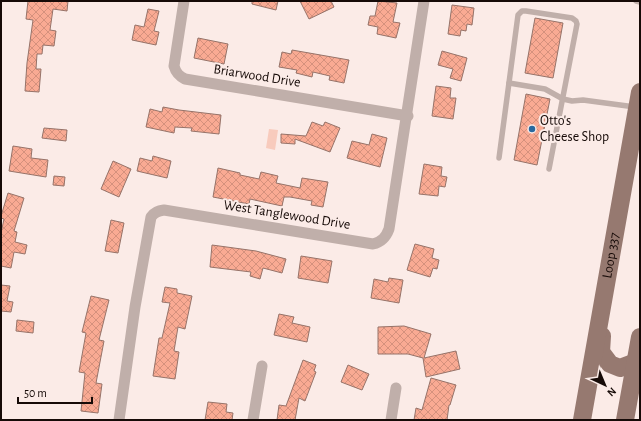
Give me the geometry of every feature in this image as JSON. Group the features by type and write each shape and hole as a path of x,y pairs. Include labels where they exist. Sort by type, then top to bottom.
{"main road":[{"name":"Loop 337","path":"582,420 639,99"},
{"path":"603,307 601,352 610,364 620,368 636,362"},
{"path":"625,420 640,337"}],"street":[{"name":"Briarwood Drive","path":"184,1 174,66 179,76 185,79 408,116"},
{"name":"West Tanglewood Drive","path":"119,420 135,307 151,217 154,213 164,210 373,244 379,243 383,240 389,229 408,116 424,1"},
{"path":"253,420 262,366"},
{"path":"391,420 396,388"}],"lane":[{"path":"636,1 640,2"},
{"path":"499,158 518,17 521,12 526,11 572,18 578,24 549,169"},
{"path":"509,83 545,89 563,99 639,99"}],"shaded area":[{"path":"269,129 278,130 275,150 266,148"}],"building":[{"path":"28,1 68,1 67,11 53,9 50,30 56,31 54,46 43,45 42,54 37,54 36,69 41,69 39,92 25,91 33,20 26,19"},
{"path":"252,1 278,1 276,10 252,4"},
{"path":"300,1 331,1 334,7 309,19"},
{"path":"378,1 397,3 393,22 400,23 396,38 377,34 378,27 368,25 370,16 375,16"},
{"path":"452,5 474,8 472,25 467,24 466,31 461,30 460,36 448,34"},
{"path":"148,9 159,11 154,31 159,32 156,45 132,40 135,25 144,27"},
{"path":"535,18 563,23 553,78 525,73"},
{"path":"198,38 228,44 224,64 194,58"},
{"path":"292,50 349,60 344,83 329,80 330,76 313,72 312,77 296,73 297,70 279,67 282,52 291,54"},
{"path":"442,51 467,58 461,81 450,78 453,69 438,65"},
{"path":"436,86 451,88 450,98 456,98 453,119 432,116"},
{"name":"Otto's Cheese Shop","path":"526,94 550,99 537,165 514,160"},
{"path":"163,107 221,115 219,134 191,131 192,128 175,127 174,133 146,127 150,109 162,112"},
{"path":"312,122 323,126 325,122 340,128 330,152 295,139 295,144 281,143 281,134 306,136"},
{"path":"44,128 67,130 66,141 42,138"},
{"path":"372,134 387,138 380,167 347,158 352,141 369,145"},
{"path":"13,146 32,149 31,158 48,160 46,177 9,171"},
{"path":"153,156 171,161 167,178 137,171 140,158 152,161"},
{"path":"113,161 131,169 119,197 101,189"},
{"path":"424,164 442,167 441,176 447,177 445,187 439,186 438,196 419,194"},
{"path":"218,168 259,179 261,172 278,176 276,183 300,188 302,178 328,182 323,207 311,205 312,201 290,197 284,197 282,206 250,199 249,204 213,197"},
{"path":"54,176 65,177 64,186 53,185"},
{"path":"8,193 24,198 14,231 17,232 15,242 27,245 25,254 14,252 11,268 1,266 1,233 4,219 1,218 1,216"},
{"path":"111,220 124,223 118,253 105,251"},
{"path":"415,244 434,249 432,258 439,260 437,269 433,268 430,277 407,270"},
{"path":"212,245 256,251 286,259 282,273 263,268 260,279 250,276 251,272 210,267"},
{"path":"301,256 332,261 328,283 298,278"},
{"path":"389,278 403,280 399,303 371,298 374,279 388,282"},
{"path":"1,285 10,286 7,301 13,302 11,312 1,311"},
{"path":"165,287 177,289 177,293 192,296 185,329 178,327 174,351 179,352 175,379 153,376 159,338 162,338 170,303 162,302"},
{"path":"91,296 109,300 99,340 104,341 96,383 102,384 98,413 81,411 85,373 79,372 86,333 82,332"},
{"path":"279,314 294,317 292,323 310,327 307,342 274,335"},
{"path":"17,320 34,322 33,333 16,331"},
{"path":"404,326 431,334 424,358 456,351 460,369 426,377 423,358 408,354 378,354 378,327"},
{"path":"303,360 316,365 314,371 316,372 305,401 299,398 295,420 277,420 279,405 286,406"},
{"path":"348,365 369,374 362,390 341,382"},
{"path":"431,378 456,385 449,405 447,420 414,420 416,408 422,410"},
{"path":"208,402 227,404 226,412 233,413 232,420 205,420"}],"place":[{"name":"Otto's Cheese Shop","path":"532,129"}]}
